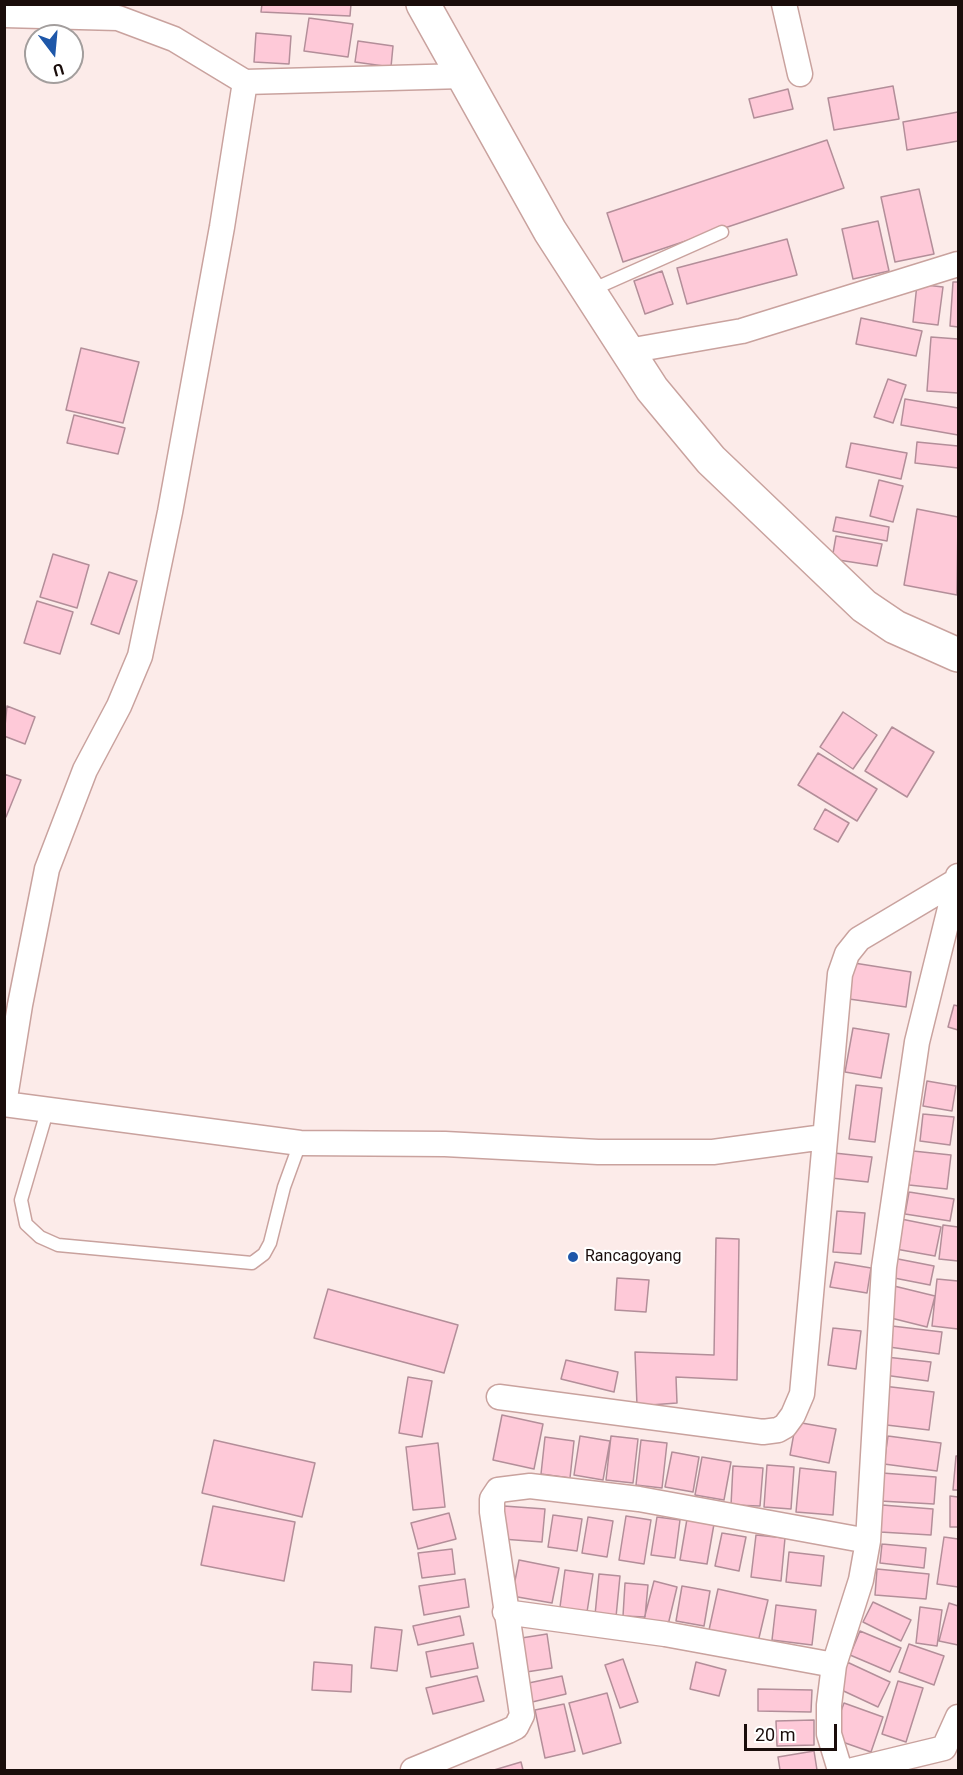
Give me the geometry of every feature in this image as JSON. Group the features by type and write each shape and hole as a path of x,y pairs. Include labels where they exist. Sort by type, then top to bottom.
{"main road":[{"path":"423,4 550,231 652,389 711,460 864,606 895,627 958,655"}],"street":[{"path":"784,4 800,74"},
{"path":"4,15 118,18 174,39 245,82 463,76"},
{"path":"245,82 170,512 140,656 119,706 85,770 47,869 20,1005 4,1104 300,1143 445,1144 598,1152 713,1152 824,1137"},
{"path":"628,351 742,331 958,264"},
{"path":"840,1770 829,1734 834,1665 859,1588 868,1541 884,1268 917,1042 949,957 958,878"},
{"path":"499,1397 763,1432 778,1430 785,1425 802,1394 840,974 847,954 859,939 958,878"},
{"path":"413,1770 516,1727 522,1715 505,1612 492,1499 498,1490 512,1486 639,1498 868,1541"},
{"path":"505,1612 665,1634 834,1665"},
{"path":"853,1770 951,1751 958,1717"}],"lane":[{"path":"587,291 722,232"},
{"path":"48,1108 21,1200 26,1224 40,1237 58,1245 252,1263 264,1254 270,1243 284,1187 300,1143"}],"building":[{"path":"262,4 351,4 350,16 261,12"},
{"path":"309,18 353,24 348,57 304,51"},
{"path":"256,33 291,36 289,64 254,62"},
{"path":"358,41 393,46 391,67 355,62"},
{"path":"893,86 899,119 834,130 828,98"},
{"path":"788,89 793,109 754,118 749,99"},
{"path":"958,112 958,141 907,150 903,122"},
{"path":"827,140 844,188 623,262 607,213"},
{"path":"919,189 934,254 895,262 881,197"},
{"path":"878,221 889,271 853,279 842,229"},
{"path":"787,239 797,275 687,304 677,268"},
{"path":"662,271 673,304 645,314 634,281"},
{"path":"953,282 958,282 958,327 950,326"},
{"path":"917,284 943,287 938,325 913,322"},
{"path":"861,318 922,331 916,356 856,344"},
{"path":"931,337 958,339 958,393 927,391"},
{"path":"81,348 139,362 123,423 66,410"},
{"path":"888,379 906,385 893,423 874,417"},
{"path":"905,399 958,408 958,435 901,425"},
{"path":"74,415 125,428 118,454 67,443"},
{"path":"917,442 958,446 958,468 915,463"},
{"path":"851,443 907,453 901,479 846,467"},
{"path":"879,480 903,486 893,522 870,516"},
{"path":"917,509 958,517 957,595 904,585"},
{"path":"836,517 889,527 887,541 833,531"},
{"path":"836,536 882,544 877,566 832,559"},
{"path":"53,554 89,565 77,608 40,597"},
{"path":"109,572 137,581 119,634 91,624"},
{"path":"37,601 73,612 60,654 24,643"},
{"path":"7,706 35,717 25,744 4,736"},
{"path":"843,712 877,735 853,769 820,747"},
{"path":"892,727 934,752 907,797 865,771"},
{"path":"818,753 877,789 857,821 798,785"},
{"path":"4,774 21,780 6,817 4,816"},
{"path":"825,809 849,823 838,842 814,829"},
{"path":"854,963 911,972 906,1007 849,999"},
{"path":"954,1005 958,1006 958,1030 948,1027"},
{"path":"853,1028 889,1034 881,1078 845,1072"},
{"path":"927,1081 956,1086 952,1111 923,1106"},
{"path":"856,1085 882,1088 875,1142 849,1139"},
{"path":"923,1114 954,1117 950,1145 920,1141"},
{"path":"913,1151 951,1155 947,1189 909,1185"},
{"path":"834,1153 872,1157 868,1182 831,1178"},
{"path":"909,1192 954,1199 950,1221 905,1214"},
{"path":"837,1211 865,1213 861,1254 833,1252"},
{"path":"896,1218 941,1227 935,1256 890,1248"},
{"path":"943,1225 958,1227 958,1261 939,1259"},
{"path":"716,1238 739,1239 737,1380 676,1377 677,1403 637,1406 635,1352 714,1355"},
{"path":"893,1258 934,1266 930,1285 889,1277"},
{"path":"835,1262 871,1268 867,1293 830,1287"},
{"path":"617,1278 649,1280 646,1312 615,1310"},
{"path":"937,1279 958,1281 958,1329 932,1326"},
{"path":"894,1286 935,1296 927,1327 887,1317"},
{"path":"328,1289 458,1325 444,1373 314,1338"},
{"path":"892,1326 942,1332 939,1354 889,1347"},
{"path":"833,1328 861,1331 856,1369 828,1365"},
{"path":"886,1357 931,1362 928,1381 884,1375"},
{"path":"566,1360 618,1372 614,1392 561,1379"},
{"path":"408,1377 432,1381 422,1437 399,1433"},
{"path":"883,1386 934,1392 929,1430 878,1424"},
{"path":"502,1415 543,1424 534,1469 493,1460"},
{"path":"796,1422 836,1429 829,1463 790,1455"},
{"path":"580,1436 610,1441 603,1480 574,1475"},
{"path":"611,1436 638,1439 633,1483 606,1480"},
{"path":"888,1436 941,1443 937,1471 884,1464"},
{"path":"545,1437 574,1441 570,1478 541,1474"},
{"path":"214,1440 315,1463 302,1517 202,1493"},
{"path":"641,1440 667,1443 662,1488 636,1485"},
{"path":"438,1443 445,1507 413,1510 406,1447"},
{"path":"672,1452 699,1457 693,1492 665,1487"},
{"path":"956,1456 958,1456 958,1490 953,1490"},
{"path":"702,1457 731,1462 724,1500 695,1495"},
{"path":"767,1465 794,1467 791,1509 764,1507"},
{"path":"733,1466 763,1468 760,1506 731,1505"},
{"path":"800,1468 836,1472 833,1515 796,1512"},
{"path":"882,1473 936,1477 934,1504 880,1501"},
{"path":"950,1496 958,1497 958,1527 950,1527"},
{"path":"882,1505 933,1509 931,1535 880,1532"},
{"path":"213,1506 295,1522 284,1581 201,1565"},
{"path":"504,1506 545,1509 542,1542 502,1539"},
{"path":"449,1513 456,1539 418,1549 411,1523"},
{"path":"553,1515 582,1519 577,1551 548,1547"},
{"path":"626,1516 651,1520 644,1564 619,1560"},
{"path":"588,1517 613,1521 607,1557 582,1553"},
{"path":"657,1517 680,1520 675,1558 651,1555"},
{"path":"687,1519 714,1524 707,1564 680,1560"},
{"path":"722,1533 746,1537 739,1571 715,1566"},
{"path":"756,1535 785,1538 781,1581 751,1577"},
{"path":"944,1537 958,1539 958,1587 937,1584"},
{"path":"882,1544 926,1548 924,1568 880,1563"},
{"path":"452,1549 455,1574 422,1578 418,1553"},
{"path":"789,1552 824,1556 821,1586 786,1582"},
{"path":"519,1560 559,1568 552,1603 512,1596"},
{"path":"877,1569 929,1574 926,1599 875,1595"},
{"path":"565,1570 593,1574 587,1612 560,1607"},
{"path":"599,1574 620,1576 616,1617 595,1615"},
{"path":"465,1579 469,1607 424,1615 419,1586"},
{"path":"654,1581 677,1587 668,1625 644,1619"},
{"path":"625,1583 648,1585 645,1617 623,1616"},
{"path":"682,1586 710,1591 704,1626 676,1621"},
{"path":"718,1589 768,1600 758,1642 709,1630"},
{"path":"873,1602 911,1620 901,1641 863,1622"},
{"path":"949,1603 958,1606 958,1645 939,1641"},
{"path":"776,1605 816,1610 812,1645 772,1640"},
{"path":"920,1607 942,1610 937,1646 916,1643"},
{"path":"460,1616 464,1635 418,1645 413,1626"},
{"path":"375,1627 402,1630 397,1671 371,1668"},
{"path":"860,1631 901,1648 890,1672 850,1655"},
{"path":"547,1634 552,1668 520,1673 515,1639"},
{"path":"473,1643 478,1668 431,1677 426,1652"},
{"path":"909,1644 944,1656 934,1685 899,1672"},
{"path":"623,1659 638,1702 620,1708 605,1665"},
{"path":"314,1662 352,1665 351,1692 312,1690"},
{"path":"696,1662 726,1670 719,1696 690,1689"},
{"path":"847,1662 890,1682 878,1707 835,1687"},
{"path":"477,1676 484,1701 433,1714 426,1688"},
{"path":"562,1676 566,1694 528,1703 524,1684"},
{"path":"898,1681 923,1688 906,1742 882,1734"},
{"path":"758,1689 812,1690 811,1712 758,1711"},
{"path":"607,1693 621,1743 583,1754 569,1703"},
{"path":"844,1703 883,1717 871,1752 831,1738"},
{"path":"564,1704 575,1751 545,1758 535,1710"},
{"path":"814,1720 814,1745 777,1746 776,1721"},
{"path":"814,1751 817,1770 780,1770 778,1757"},
{"path":"521,1762 523,1770 494,1770"}],"place":[{"name":"Rancagoyang","path":"573,1257"}]}
